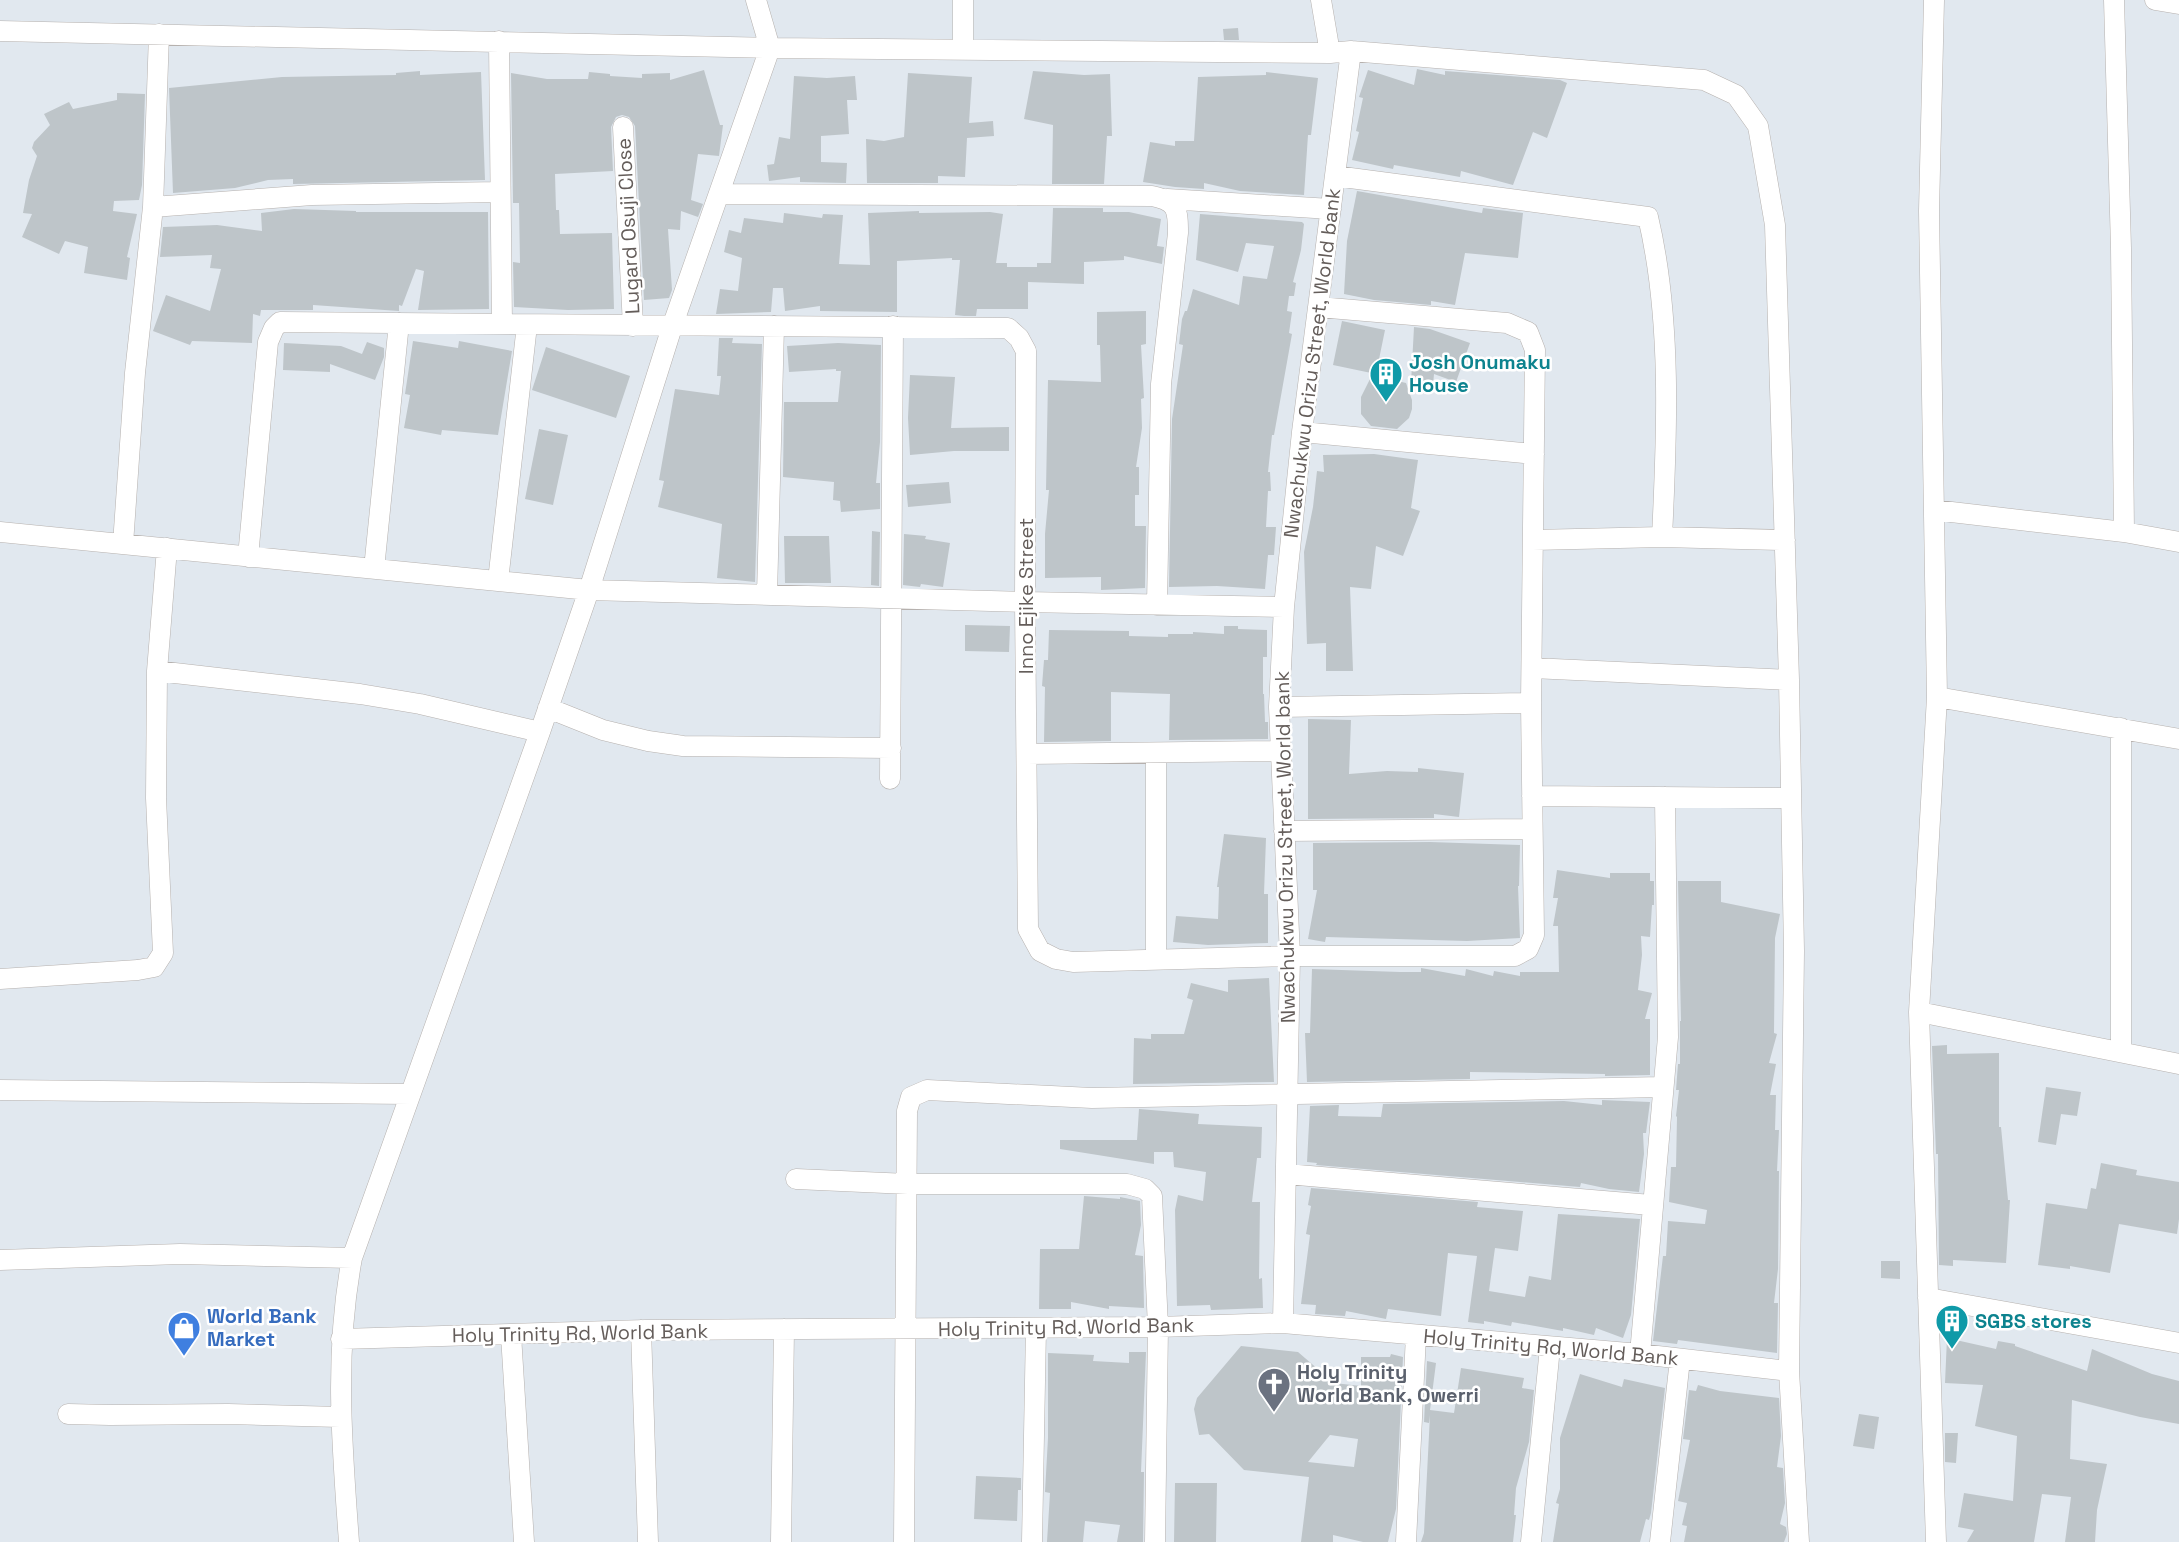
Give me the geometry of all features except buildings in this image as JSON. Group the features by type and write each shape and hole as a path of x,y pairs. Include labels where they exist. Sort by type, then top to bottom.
{"street":[{"path":"349,1542 340,1417 341,1338 352,1258 540,732 589,590 672,327 770,48 756,0"},
{"path":"963,0 963,49"},
{"path":"1321,0 1330,53"},
{"path":"1934,0 1929,212 1937,696 1918,1012 1936,1542"},
{"path":"2114,0 2121,248 2124,532"},
{"path":"2155,0 2179,4"},
{"path":"0,30 770,48 1330,53 1350,51 1704,80 1736,95 1758,126 1775,225 1789,680 1794,951 1790,1371 1799,1542"},
{"path":"123,544 135,373 153,207 159,34"},
{"path":"499,41 502,324"},
{"name":"Nwachukwu Orizu Street, World bank","path":"1283,1323 1290,956 1279,707 1284,607 1302,432 1350,51"},
{"name":"Lugard Osuji Close","path":"623,127 633,326"},
{"path":"1335,176 1648,217 1663,323 1666,452 1662,537"},
{"path":"153,207 312,195 500,192"},
{"path":"718,194 1140,195 1167,199 1330,209"},
{"path":"1157,604 1161,384 1178,233 1178,211 1167,199"},
{"name":"Inno Ejike Street","path":"249,556 268,342 274,328 280,322 1008,328 1019,338 1026,351 1024,602 1028,929 1040,951 1056,959 1073,962 1290,956 1515,956 1528,949 1534,935 1531,703 1535,350 1528,332 1508,323 1318,307"},
{"path":"374,569 399,323"},
{"path":"498,581 527,325"},
{"path":"767,595 774,326"},
{"path":"890,779 893,326"},
{"path":"1302,432 1534,454"},
{"path":"1934,510 2124,532 2179,542"},
{"path":"0,532 589,590 1284,607"},
{"path":"1533,540 1662,537 1785,540"},
{"path":"0,979 138,970 154,967 163,953 156,798 157,671 167,548"},
{"path":"1532,668 1789,680"},
{"path":"157,671 360,694 420,704 540,732"},
{"path":"1937,696 2179,739"},
{"path":"1279,707 1531,703"},
{"path":"548,708 603,730 648,741 682,746 891,748"},
{"path":"2121,728 2121,1052"},
{"path":"1027,754 1281,751"},
{"path":"1156,753 1156,960"},
{"path":"1532,796 1791,798"},
{"path":"1640,1354 1668,1037 1665,797"},
{"path":"1284,831 1532,829"},
{"path":"1918,1012 2179,1064"},
{"path":"904,1542 907,1111 911,1097 927,1090 1092,1098 1662,1087"},
{"path":"0,1090 410,1094"},
{"path":"1286,1174 1652,1205"},
{"path":"796,1179 908,1184 1127,1184 1145,1189 1152,1196 1158,1327 1155,1542"},
{"path":"0,1260 180,1254 352,1258"},
{"path":"1928,1298 2179,1342"},
{"name":"Holy Trinity Rd, World Bank","path":"341,1338 640,1330 1158,1327 1283,1323 1640,1354 1790,1371"},
{"path":"1032,1542 1036,1328"},
{"path":"781,1542 784,1329"},
{"path":"640,1330 648,1542"},
{"path":"511,1335 524,1542"},
{"path":"1406,1542 1416,1335"},
{"path":"1532,1542 1550,1347"},
{"path":"1660,1542 1680,1359"},
{"path":"68,1414 340,1417"}],"place":[{"name":"Josh Onumaku House","path":"1386,403"},
{"name":"SGBS stores","path":"1952,1350"},
{"name":"World Bank Market","path":"184,1357"},
{"name":"Holy Trinity World Bank, Owerri","path":"1274,1413"}]}
